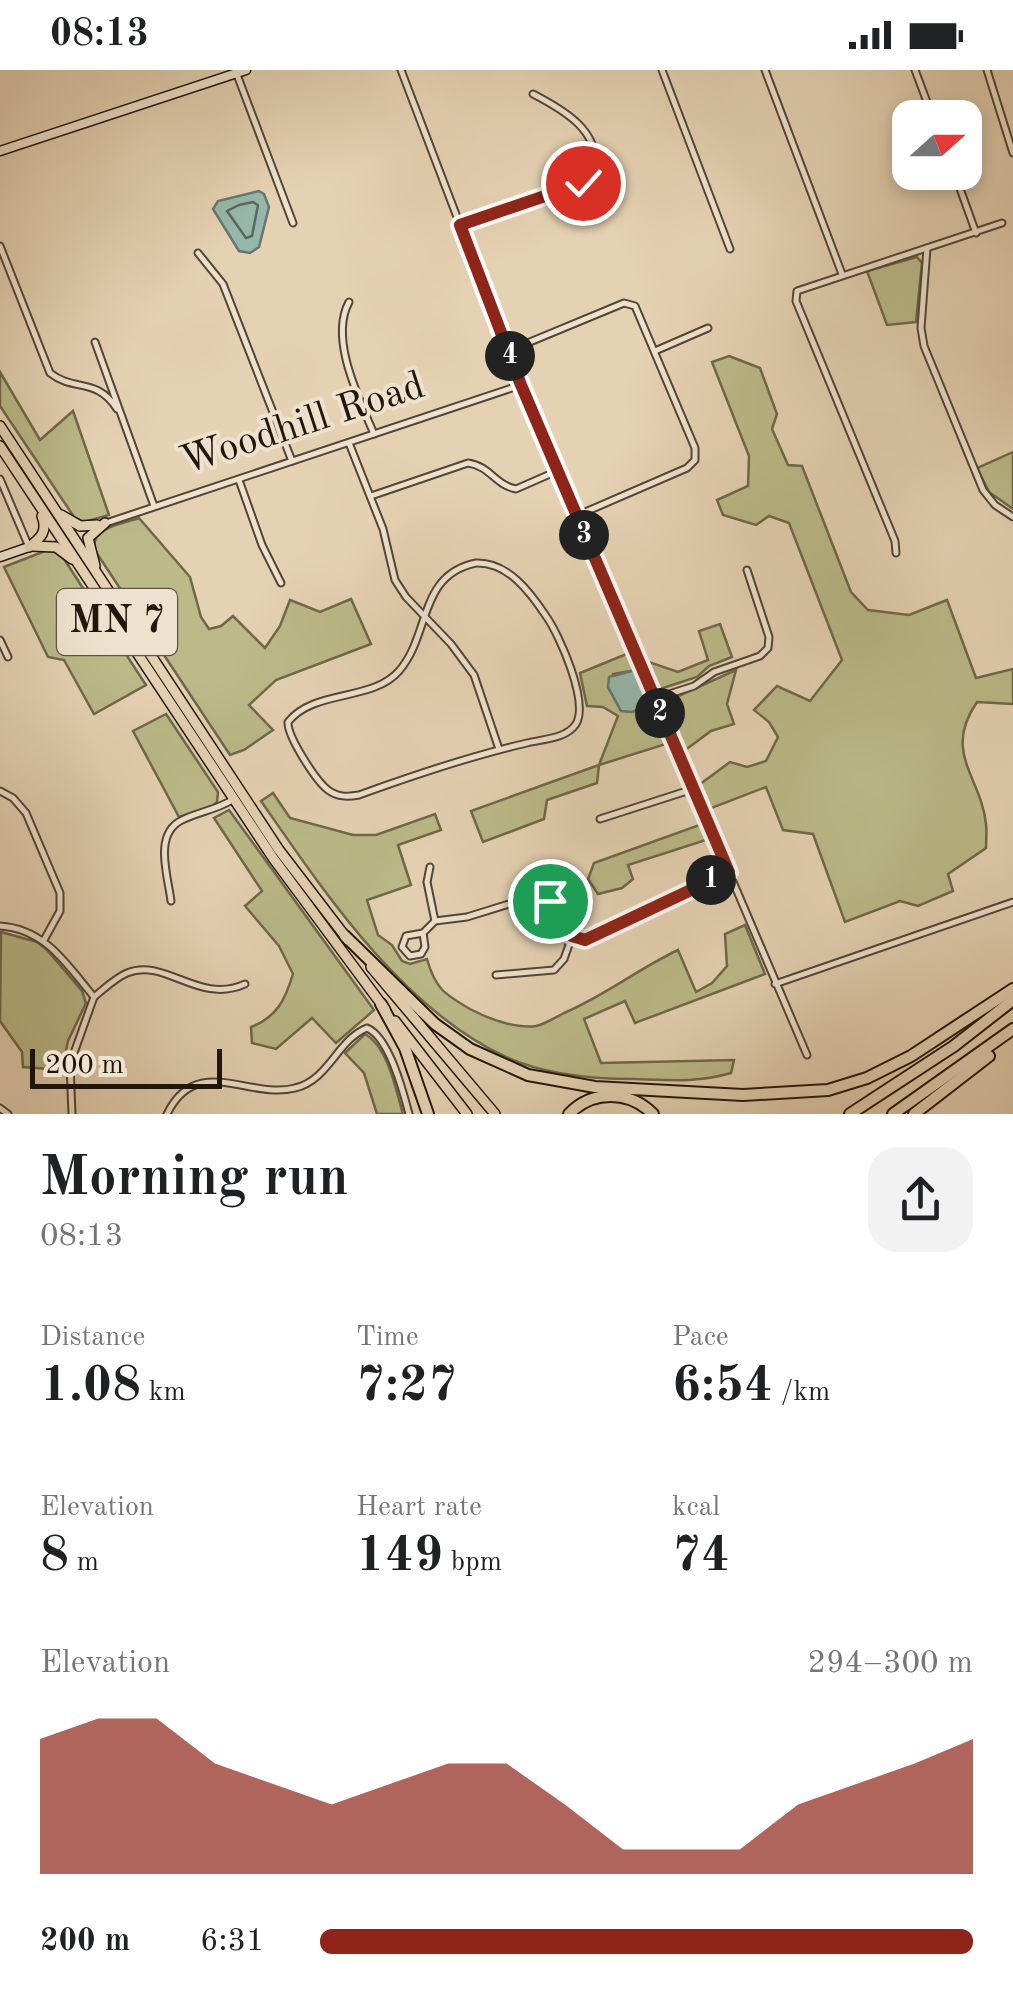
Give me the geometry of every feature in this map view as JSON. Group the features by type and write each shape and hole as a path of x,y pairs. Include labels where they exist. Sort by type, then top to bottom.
{"highway":[{"path":"345,936 416,1006 470,1049 547,1080 636,1090 766,1096 828,1090 866,1078 911,1056 1013,989"},
{"path":"850,1114 954,1046 1013,1000"},
{"path":"381,1004 405,1048 428,1114"},
{"path":"894,1114 1013,1031"},
{"path":"914,1114 978,1065 1013,1031"},
{"path":"569,1114 582,1103 604,1095 636,1101 653,1114"}],"main road":[{"path":"0,151 239,71"},
{"name":"MN 7","path":"0,426 234,799 296,890 466,1114"},
{"name":"MN 7","path":"0,446 279,850 345,936 495,1114"},
{"path":"29,547 40,538 45,524 30,491"},
{"path":"57,512 80,526 105,524"},
{"path":"88,570 88,538 105,524"},
{"path":"0,557 29,547 56,547 88,570"}],"street":[{"path":"401,70 521,385 808,1055"},
{"path":"662,70 730,249"},
{"path":"765,70 842,274"},
{"path":"915,70 926,100"},
{"path":"987,70 1013,154"},
{"path":"239,71 293,223"},
{"path":"460,225 576,186 593,172 594,149 580,126 560,108 533,94"},
{"path":"960,190 976,233"},
{"path":"896,553 895,542 796,301 796,292 1002,223"},
{"path":"0,246 50,373 65,382 96,388 117,409"},
{"path":"926,248 921,328 924,346 983,490 994,505 1013,517"},
{"path":"198,253 223,284 292,461"},
{"path":"350,302 344,312 347,365 374,434"},
{"path":"508,350 624,303 634,306 695,448 696,460 687,468 576,516"},
{"path":"655,351 708,328"},
{"path":"96,342 154,506"},
{"name":"Woodhill Road","path":"105,524 521,385"},
{"path":"349,443 386,536 396,580 474,676 499,749"},
{"path":"371,496 468,463 483,466 502,485 516,489 557,471"},
{"path":"238,478 262,545 281,583"},
{"path":"0,479 29,547"},
{"path":"476,563 506,570 553,625 568,658 578,719 564,734 499,749 358,796 343,796 321,783 287,726 300,711 396,674 425,616 438,585 450,572 476,563"},
{"path":"654,700 760,656 768,648 769,637 746,570"},
{"path":"0,640 8,657"},
{"path":"600,819 692,789"},
{"path":"0,790 26,813 60,893 60,911 44,940"},
{"path":"170,901 164,847 169,831 182,820 213,811 234,799"},
{"path":"430,867 427,882 435,921"},
{"path":"423,932 421,954 405,953 402,941 406,936 423,932 435,921 538,895 550,901 572,936 585,940 729,872"},
{"path":"775,984 1013,902"},
{"path":"0,926 30,932 44,940 94,997"},
{"path":"496,975 554,970 564,960 572,936"},
{"path":"72,1114 70,1064 94,997 116,979 134,971 154,971 218,992 245,984"},
{"path":"167,1114 181,1094 206,1082 296,1088 318,1076 349,1039 367,1028 379,1036 401,1084 409,1114"},
{"path":"0,1108 8,1114"}],"shaded area":[{"path":"917,257 922,263 916,322 887,325 867,271"},
{"path":"729,356 760,368 777,414 772,429 788,465 802,466 851,592 868,610 909,615 947,600 976,678 1013,669 1013,704 977,702 963,736 966,764 983,807 986,848 948,874 953,891 918,906 900,901 845,922 813,834 783,830 766,787 709,809 699,785 730,762 747,767 766,761 778,737 769,722 754,710 777,686 810,701 842,660 789,523 769,516 756,525 723,515 717,500 748,486 749,456 712,362"},
{"path":"0,372 40,440 73,411 109,515 84,522 74,517 0,406"},
{"path":"1013,452 1013,509 989,492 977,468"},
{"path":"139,518 190,577 201,617 209,629 221,626 233,616 265,648 280,626 290,600 320,612 351,599 371,644 276,680 249,705 273,730 230,755 94,549 103,531"},
{"path":"53,551 64,559 146,685 94,714 64,660 48,657 4,567"},
{"path":"720,624 732,657 709,666 697,677 657,687 646,661 678,672 708,660 699,631"},
{"path":"629,653 636,670 613,674 608,687 621,710 632,712 650,704 669,743 599,765 618,716 603,707 587,706 580,673"},
{"path":"736,670 727,704 734,724 711,731 684,751 663,703"},
{"path":"166,714 218,792 217,802 211,807 179,817 133,731"},
{"path":"599,765 597,783 547,800 544,819 483,842 471,811"},
{"path":"273,793 290,818 353,835 376,835 435,814 441,830 398,845 411,885 367,900 378,935 392,945 402,961 410,964 427,959 437,984 453,999 502,1022 519,1026 543,1024 678,950 696,992 712,983 727,966 725,934 745,925 765,974 635,1023 625,1001 584,1019 601,1063 734,1060 731,1073 682,1080 568,1075 521,1063 468,1036 400,979 339,910 261,801"},
{"path":"229,810 374,1010 336,1043 312,1018 276,1049 252,1043 251,1027 279,1006 293,974 279,946 245,906 262,891 214,818"},
{"path":"702,824 709,839 628,865 633,879 622,888 598,894 588,879 594,863"},
{"path":"1,932 37,942 82,991 86,1003 68,1041 62,1070 23,1067 22,1052 0,1021"},
{"path":"365,1034 385,1059 403,1114 377,1114 364,1073 345,1053"}],"water":[{"path":"259,191 269,207 259,247 250,253 239,251 213,209 218,201"},
{"path":"636,670 650,704 632,712 621,711 608,687 609,677"}],"route":[{"path":"550,901 572,936 585,940 729,872 521,385 460,225 583,183"}]}
